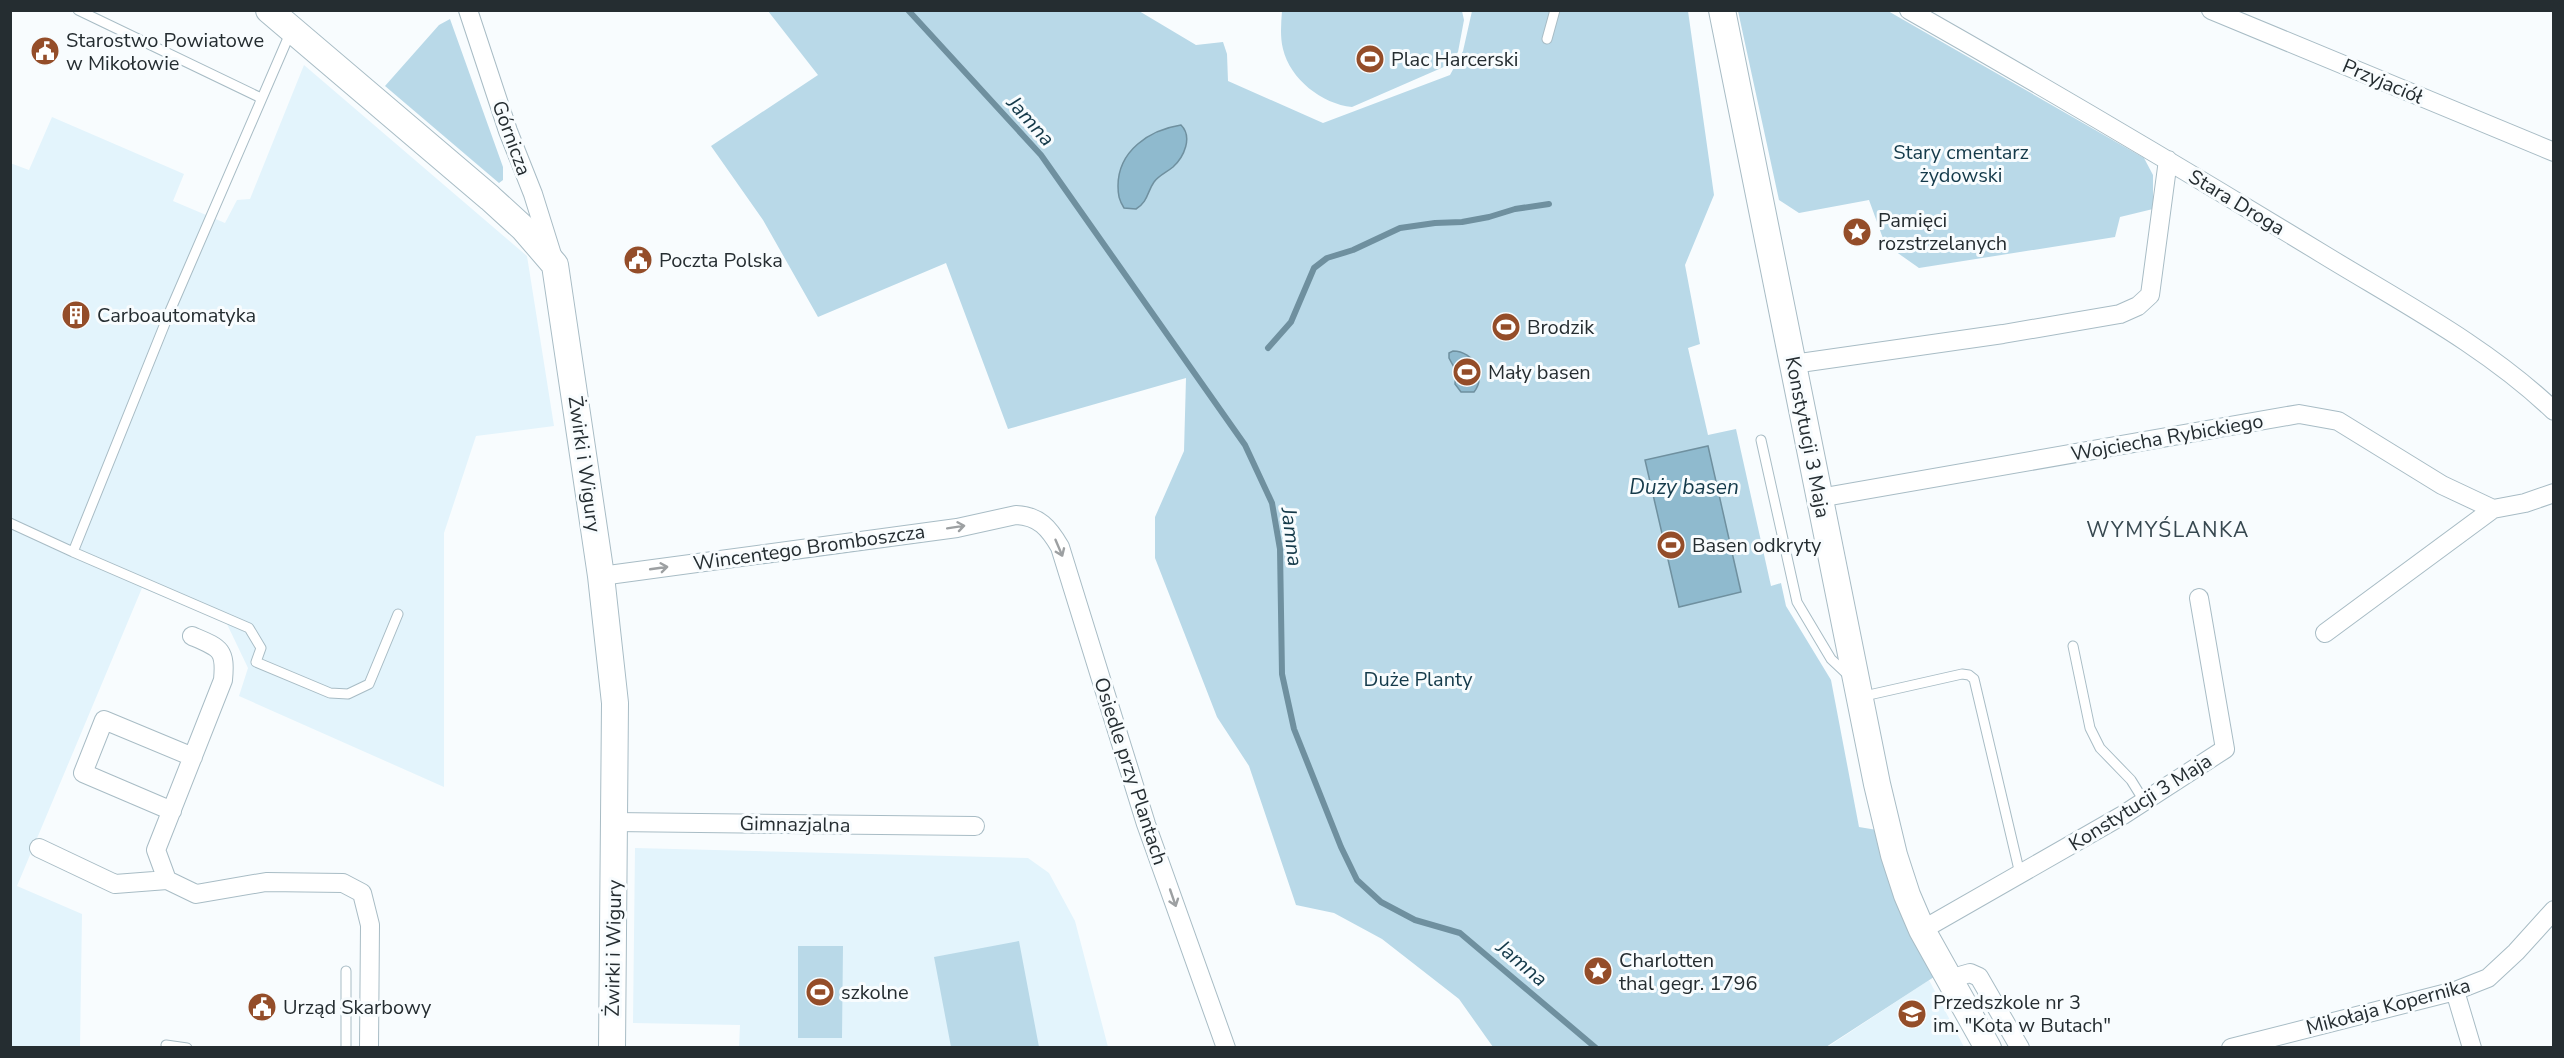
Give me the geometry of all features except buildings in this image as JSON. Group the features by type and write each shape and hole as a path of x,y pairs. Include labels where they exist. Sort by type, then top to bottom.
{"street":[{"path":"269,10 490,198 524,229 555,265"},
{"name":"Górnicza","path":"468,10 508,131 533,194 555,265"},
{"name":"Konstytucji 3 Maja","path":"1722,10 1858,690 1894,855 1922,930 1988,1047"},
{"name":"Stara Droga","path":"1909,10 2168,160 2467,342 2529,388 2553,411"},
{"name":"Przyjaciół","path":"2211,10 2553,152"},
{"path":"1793,364 2003,334 2120,314 2138,306 2150,295 2168,160"},
{"name":"Żwirki i Wigury","path":"555,265 601,576 615,703 612,1047"},
{"name":"Wojciecha Rybickiego","path":"1819,498 2299,414 2338,421 2442,485 2493,509"},
{"path":"2325,633 2493,509 2524,503 2553,493"},
{"name":"Wincentego Bromboszcza","path":"601,576 957,528 1016,515"},
{"name":"Osiedle przy Plantach","path":"1016,515 1026,516 1043,523 1060,546 1146,824 1226,1047"},
{"name":"Konstytucji 3 Maja","path":"1922,930 2144,801 2225,749 2199,598"},
{"path":"167,880 156,850 223,680 225,660 219,648 192,636"},
{"path":"172,811 83,773 104,720 193,757"},
{"name":"Gimnazjalna","path":"614,822 975,826"},
{"path":"39,849 115,884 167,880 196,894 266,882 343,883 362,893 370,925 369,1047"},
{"name":"Mikołaja Kopernika","path":"2231,1047 2456,991 2488,978 2516,952 2553,910"},
{"path":"1950,979 1970,973 1978,977 2020,1047"},
{"path":"2456,991 2472,1047"}],"lane":[{"path":"78,10 261,98"},
{"path":"1547,39 1555,10"},
{"path":"73,552 170,311 292,30"},
{"path":"1761,440 1797,602 1832,659 1858,690 1962,674 1974,679 2020,874"},
{"path":"10,523 249,628 261,648 256,662 330,693 348,694 369,684 398,614"},
{"path":"2073,646 2090,728 2100,748 2131,780 2144,801"},
{"path":"346,971 346,1047"},
{"path":"166,1045 187,1047"}],"shaded area":[{"path":"304,65 527,256 554,426 476,436 444,533 444,787 239,696 248,668 226,622 142,588 17,886 82,914 80,1047 11,1047 10,163 29,170 52,117 184,174 173,201 225,223 237,200 250,199"},
{"path":"635,848 1028,858 1049,873 1075,921 1108,1047 739,1047 740,1025 633,1023"},
{"name":"Przedszkole nr 3 im. \"Kota w Butach\"","path":"1929,980 1964,1047 1826,1048"}],"green space":[{"name":"Duże Planty","path":"768,11 1139,11 1196,45 1223,42 1227,54 1228,81 1323,123 1450,75 1463,51 1472,11 1688,11 1714,195 1685,265 1700,344 1688,348 1708,435 1736,429 1771,586 1781,583 1786,606 1831,680 1859,827 1877,830 1937,975 1826,1047 1493,1047 1459,999 1382,939 1334,913 1296,905 1249,766 1217,717 1155,558 1155,517 1184,451 1186,378 1008,429 946,263 818,317 763,220 711,146 818,75"},
{"name":"Plac Harcerski","path":"1282,11 1462,11 1464,20 1458,52 1446,66 1352,107 1330,101 1300,80 1287,60 1282,44"},
{"name":"Stary cmentarz żydowski","path":"1738,11 1888,11 2144,158 2153,175 2153,209 2120,217 2115,237 1919,268 1885,244 1869,200 1799,213 1779,200"},
{"path":"450,19 503,167 503,180 499,183 385,86 439,25"},
{"path":"1019,941 1039,1047 951,1047 934,957"},
{"name":"szkolne","path":"798,946 843,946 842,1038 798,1038"}],"water":[{"path":"1181,125 1185,130 1187,141 1181,158 1156,180 1140,206 1136,209 1124,208 1119,197 1119,174 1129,153 1147,137"},
{"name":"Brodzik","path":"1506,316 1511,317 1517,323 1517,333 1511,339 1506,340 1501,339 1495,333 1494,328 1495,323 1501,317"},
{"name":"Mały basen","path":"1453,351 1467,355 1476,366 1479,379 1474,392 1461,392 1455,384 1456,371 1449,358 1449,353"},
{"name":"Duży basen","path":"1708,446 1741,592 1679,607 1645,460"}],"waterway":[{"name":"Jamna","path":"908,10 1041,155 1245,445 1272,503 1280,549 1282,674 1294,729 1341,847 1357,880 1381,902 1415,920 1460,933 1596,1048"},
{"path":"1268,348 1291,322 1314,268 1327,258 1353,250 1400,228 1462,222 1515,209 1549,204"}],"place":[{"name":"Starostwo Powiatowe w Mikołowie","path":"45,51"},
{"name":"Plac Harcerski","path":"1370,59"},
{"name":"Pamięci rozstrzelanych","path":"1857,232"},
{"name":"Poczta Polska","path":"638,260"},
{"name":"Carboautomatyka","path":"76,315"},
{"name":"Brodzik","path":"1506,327"},
{"name":"Mały basen","path":"1467,372"},
{"name":"Basen odkryty","path":"1671,545"},
{"name":"Charlotten thal gegr. 1796","path":"1598,971"},
{"name":"szkolne","path":"820,992"},
{"name":"Urząd Skarbowy","path":"262,1007"},
{"name":"Przedszkole nr 3 im. \"Kota w Butach\"","path":"1912,1014"}],"district":[{"name":"WYMYŚLANKA","path":"2168,530"}]}
